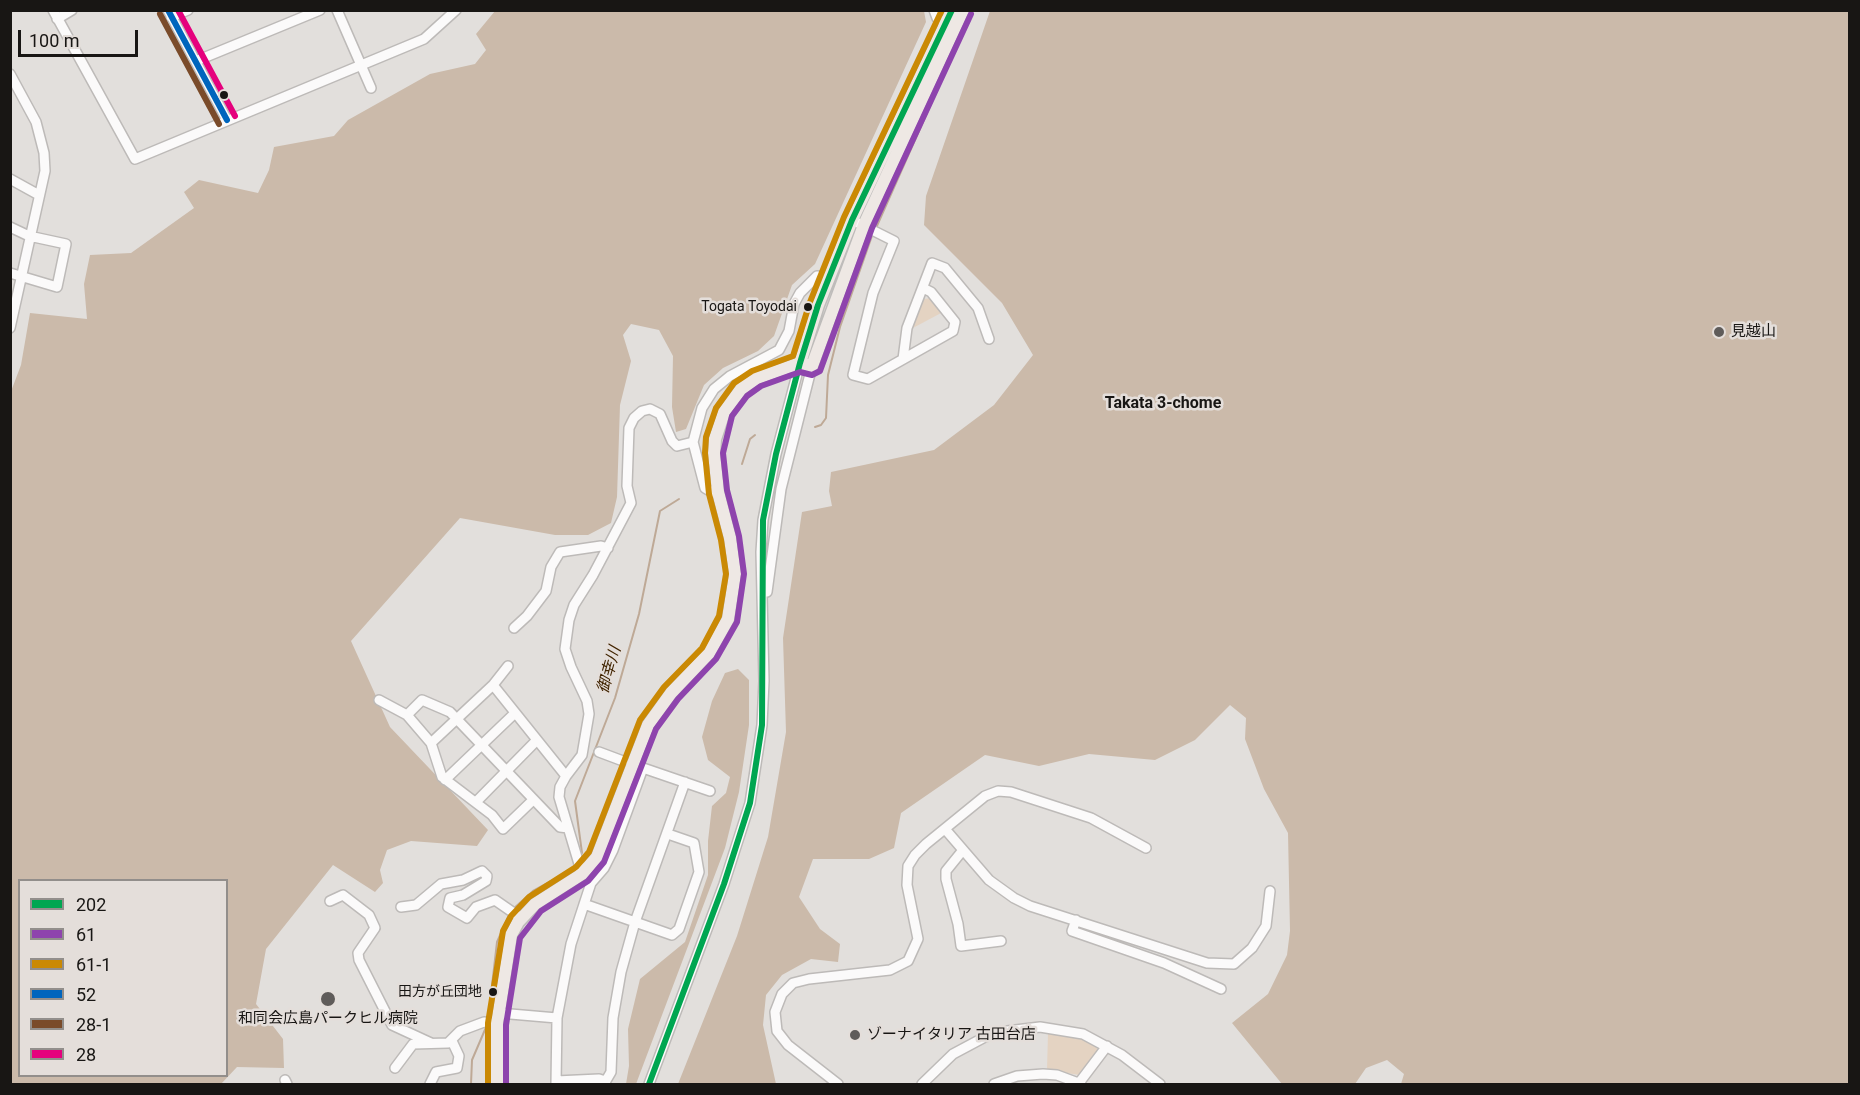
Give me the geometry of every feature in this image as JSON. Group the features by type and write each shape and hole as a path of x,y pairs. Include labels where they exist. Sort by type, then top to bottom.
{"main road":[{"path":"806,364 829,278 858,223 949,26 952,10"},
{"path":"949,26 963,10"},
{"path":"806,364 858,223"},
{"path":"497,1084 498,1018 508,943 521,918 535,904 582,874 600,852 648,724 670,693 709,653 728,618 735,574 730,538 718,492 715,439 724,412 731,401 757,378 806,364"}],"street":[{"path":"72,10 55,15 135,159 424,39 456,10"},
{"path":"188,10 169,14 227,120"},
{"path":"196,61 320,10"},
{"path":"337,10 371,88"},
{"path":"934,10 949,26"},
{"path":"11,324 45,171 42,139 36,122 12,80"},
{"path":"10,179 39,195"},
{"path":"858,223 894,240 873,293 853,375 868,379 953,331 955,322 931,292 923,288"},
{"path":"10,227 29,236 66,244 57,287 10,273"},
{"path":"903,359 907,328 932,263 945,268 978,308 989,339"},
{"path":"718,492 705,488 693,442 702,408 714,389 730,376 779,350 789,331 794,304 800,293 817,276 829,278"},
{"path":"649,1084 724,884 750,803 762,725 764,623 761,552 763,520 776,454 806,364"},
{"path":"582,874 559,797 560,787 566,776 576,766 582,755 589,714 587,701 565,649 569,620 574,605 631,504 627,486 629,428 634,418 642,411 650,409 660,414 672,441 678,446 693,442"},
{"path":"514,628 527,616 546,591 550,567 560,552 601,546 608,548"},
{"path":"431,743 493,686 508,666"},
{"path":"493,686 566,776"},
{"path":"380,700 407,715 431,743 445,780 476,801 503,829 533,800"},
{"path":"407,715 422,700 450,711 560,827 568,828"},
{"path":"445,780 515,713"},
{"path":"476,801 537,740"},
{"path":"599,752 623,761"},
{"path":"685,782 635,922 613,1018 611,1072 604,1083 599,1079 556,1083 556,1018 571,944 591,884 604,868 613,850 640,767 710,790"},
{"path":"838,1084 788,1045 777,1031 775,1012 782,994 793,983 809,979 890,970 908,961 918,939 907,885 908,866 915,855 985,796 998,791 1011,792 1091,818 1146,848"},
{"path":"945,829 989,880 1014,898 1207,963 1222,966 1243,958 1252,948 1266,926 1270,891"},
{"path":"584,904 672,935 679,929 699,872 694,843 668,834"},
{"path":"963,850 946,871 961,946 1002,941"},
{"path":"401,908 416,905 441,884 463,880 482,871 487,876 486,880 463,895 450,898 448,907 467,918 477,907 495,900 521,918"},
{"path":"330,901 343,895 374,922 374,932 358,953 359,960 392,1025 431,1043"},
{"path":"1076,920 1072,931 1164,963 1221,989"},
{"path":"395,1068 413,1044 452,1041 460,1031 498,1018 556,1018"},
{"path":"922,1084 953,1054 983,1038 999,1032 1040,1027 1083,1034 1107,1046 1160,1084"},
{"path":"430,1084 436,1072 457,1068 459,1056 452,1041"},
{"path":"999,1084 1017,1076 1043,1074 1080,1084 1107,1046"}],"shaded area":[{"path":"495,11 924,11 926,22 815,264 792,285 774,336 758,351 723,368 704,385 686,429 676,432 672,407 673,356 659,330 631,324 623,335 631,361 620,405 617,497 611,523 588,535 555,535 460,518 351,641 390,727 488,830 477,846 411,841 387,850 380,870 383,883 375,892 333,865 266,949 256,1004 283,1039 284,1068 237,1067 228,1077 228,879 18,879 18,1077 228,1077 221,1084 11,1084 10,394 21,365 30,313 87,319 84,284 90,255 131,253 194,208 184,192 199,180 258,193 269,170 274,147 334,136 348,120 430,74 475,64 486,50 476,34"},
{"path":"990,11 1849,11 1849,1084 1401,1084 1404,1074 1387,1060 1366,1068 1355,1084 1282,1084 1232,1023 1268,994 1287,955 1290,931 1288,833 1264,789 1245,739 1246,718 1230,705 1195,740 1155,760 1089,754 1039,766 985,755 901,813 894,848 869,859 813,859 799,897 820,929 840,944 838,962 811,959 782,975 766,995 763,1025 776,1084 678,1084 737,936 768,837 786,732 783,638 802,512 832,506 829,491 831,472 934,450 994,405 1033,355 1002,303 924,225 926,196"},
{"path":"931,298 943,312 911,329 924,299"},
{"path":"738,669 749,680 749,725 739,792 725,848 636,1084 626,1084 629,1066 628,1029 640,979 685,942 708,875 708,841 712,806 726,793 730,777 708,760 702,737 712,701 725,673"},
{"path":"1048,1033 1084,1040 1096,1046 1098,1051 1080,1075 1047,1070"}],"waterway":[{"name":"御幸川","path":"876,228 950,61"},
{"name":"御幸川","path":"815,427 821,425 826,418 828,375 840,327 873,233"},
{"name":"御幸川","path":"742,464 750,439 755,435"},
{"name":"御幸川","path":"582,853 575,801 615,698 639,614 660,511 679,499"},
{"name":"御幸川","path":"512,910 533,891 566,873"},
{"name":"御幸川","path":"488,1020 497,942 509,915"},
{"name":"御幸川","path":"471,1084 472,1060 487,1025"}],"transit line":[{"name":"52","path":"168,10 227,120"},
{"name":"28","path":"178,10 235,116"},
{"name":"61-1","path":"488,1084 488,1023 503,931 511,916 529,897 576,867 589,852 640,720 664,687 702,648 719,616 726,574 721,540 709,494 705,453 706,437 716,408 734,383 752,371 793,356 810,302 844,217 942,10"},
{"name":"202","path":"649,1084 724,884 750,803 762,725 763,520 776,454 800,363 818,305 852,220 952,10"},
{"name":"28-1","path":"160,14 219,124"},
{"name":"61","path":"506,1084 506,1025 520,938 541,911 588,881 604,862 656,729 678,699 716,659 737,622 744,574 739,536 727,490 723,453 732,416 747,396 761,386 800,372 812,375 820,371 872,228 971,14"}],"place":[{"name":"Togata Toyodai","path":"808,307"},
{"name":"見越山","path":"1719,332"},
{"name":"田方が丘団地","path":"493,992"},
{"name":"和同会広島パークヒル病院","path":"328,999"},
{"name":"ゾーナイタリア 古田台店","path":"855,1035"}],"district":[{"name":"Takata 3-chome","path":"1163,404"}]}
